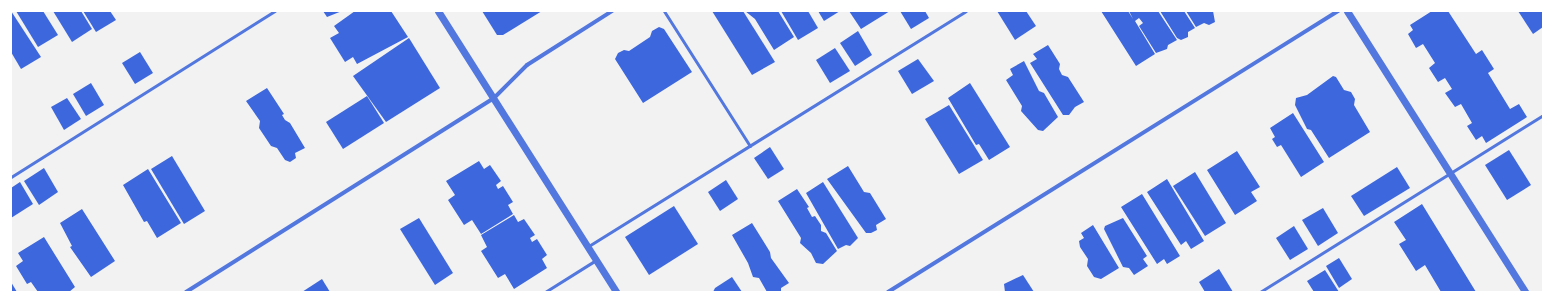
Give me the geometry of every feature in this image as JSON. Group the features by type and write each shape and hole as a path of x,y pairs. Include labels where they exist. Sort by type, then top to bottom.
{"street":[{"path":"438,11 616,292"},
{"path":"186,292 494,98 528,65 612,11"},
{"path":"888,292 1338,11"},
{"path":"1347,11 1525,292"}],"lane":[{"path":"11,177 275,11"},
{"path":"664,11 750,146"},
{"path":"587,247 966,11"},
{"path":"1260,292 1543,115"},
{"path":"545,292 596,260"}],"building":[{"path":"11,11 41,57 21,69 11,52"},
{"path":"16,11 43,11 58,35 38,47"},
{"path":"53,11 81,11 92,29 72,42"},
{"path":"83,11 110,11 116,20 96,32"},
{"path":"323,11 342,11 327,17"},
{"path":"355,11 391,11 408,37 357,64 353,57 345,62 330,38 339,33 334,26"},
{"path":"482,11 542,11 503,35 497,35"},
{"path":"712,11 743,11 775,62 752,75"},
{"path":"745,11 778,11 794,37 774,50 755,19"},
{"path":"781,11 808,11 818,28 798,40"},
{"path":"818,11 840,11 824,21"},
{"path":"849,11 890,11 861,29"},
{"path":"900,11 925,11 929,18 911,29"},
{"path":"997,11 1026,11 1036,26 1015,40"},
{"path":"1101,11 1128,11 1133,19 1129,11 1158,11 1177,40 1168,45 1167,49 1156,53 1139,26 1143,23 1139,18 1135,21 1155,54 1136,66"},
{"path":"1160,11 1184,11 1195,28 1188,32 1188,37 1181,40 1177,38"},
{"path":"1186,11 1213,11 1215,22 1209,25 1204,23 1196,27"},
{"path":"1432,11 1448,11 1476,54 1482,50 1494,69 1488,73 1510,109 1519,104 1527,117 1486,143 1482,136 1476,140 1467,126 1472,123 1461,104 1455,107 1445,93 1452,89 1445,78 1438,82 1429,68 1435,63 1423,44 1416,48 1408,34 1413,30 1410,25"},
{"path":"1518,11 1543,11 1543,27 1533,34"},
{"path":"659,27 664,29 692,72 643,103 615,59 618,53 624,50 629,51 650,37 652,31"},
{"path":"858,31 872,55 855,66 840,43"},
{"path":"409,38 440,88 386,122 353,76"},
{"path":"1048,45 1060,64 1059,69 1062,75 1068,77 1084,102 1075,107 1069,115 1063,115 1030,63 1037,59 1033,54"},
{"path":"835,48 850,71 830,83 816,60"},
{"path":"140,52 153,73 135,84 122,63"},
{"path":"918,59 934,81 912,94 898,71"},
{"path":"1024,61 1039,91 1044,93 1058,117 1043,131 1038,130 1021,111 1022,106 1006,80 1013,75 1010,69"},
{"path":"1333,76 1336,77 1344,90 1351,92 1355,99 1354,105 1370,132 1329,158 1311,130 1307,129 1295,105 1296,98 1307,95"},
{"path":"91,83 104,105 86,116 73,94"},
{"path":"970,83 1010,147 989,160 979,144 976,145 948,98"},
{"path":"267,88 284,114 282,115 285,120 290,123 305,148 295,153 296,158 290,162 285,160 277,148 271,146 259,128 260,121 246,101"},
{"path":"367,96 384,123 343,149 326,122"},
{"path":"67,98 81,119 64,130 51,107"},
{"path":"949,105 983,160 959,174 925,119"},
{"path":"1293,113 1324,162 1301,177 1281,145 1277,147 1272,139 1275,137 1270,128"},
{"path":"770,147 784,169 768,179 754,158"},
{"path":"1509,150 1531,185 1507,200 1485,165"},
{"path":"1237,151 1260,187 1251,192 1257,201 1235,215 1207,170"},
{"path":"172,156 205,211 184,224 151,169"},
{"path":"479,161 484,169 490,165 501,181 496,185 498,189 503,186 513,202 508,205 513,214 481,234 472,220 464,225 448,200 455,195 446,181"},
{"path":"848,166 864,192 870,193 886,219 876,225 877,230 871,233 866,233 827,179"},
{"path":"1397,167 1410,188 1364,216 1351,196"},
{"path":"44,168 58,192 39,205 24,181"},
{"path":"148,169 181,223 157,238 147,221 144,222 123,185"},
{"path":"1195,172 1226,223 1205,236 1173,186"},
{"path":"1167,179 1204,241 1191,249 1186,241 1181,245 1147,192"},
{"path":"726,180 738,199 720,211 708,192"},
{"path":"20,182 33,204 11,218 11,188"},
{"path":"823,182 858,238 850,246 846,245 838,249 806,193"},
{"path":"797,189 809,207 807,208 812,217 815,216 821,225 821,231 826,233 837,251 823,264 816,263 811,253 800,243 801,238 778,201"},
{"path":"1142,194 1180,256 1167,264 1164,259 1157,264 1121,207"},
{"path":"1422,204 1476,292 1441,292 1425,265 1416,271 1399,244 1406,240 1394,222"},
{"path":"674,206 698,244 649,275 625,237"},
{"path":"1323,208 1338,233 1318,246 1302,220"},
{"path":"82,209 115,261 91,277 70,247 72,246 60,223"},
{"path":"514,215 518,222 524,219 535,235 530,238 532,242 537,239 547,255 542,259 547,268 514,289 505,274 498,278 481,251 487,247 481,235"},
{"path":"419,218 453,273 435,285 400,229"},
{"path":"1123,218 1147,256 1143,259 1148,266 1134,275 1129,268 1123,267 1104,229 1105,226"},
{"path":"752,223 770,252 771,258 789,283 781,288 781,292 767,292 759,278 753,277 748,263 732,235"},
{"path":"1093,225 1119,268 1101,279 1094,277 1087,266 1088,259 1080,247 1079,241 1084,238 1081,233"},
{"path":"1294,226 1308,249 1290,260 1276,238"},
{"path":"44,237 75,287 69,292 38,292 31,282 27,284 16,266 23,261 18,253"},
{"path":"1339,258 1352,279 1339,288 1326,266"},
{"path":"1219,269 1233,292 1205,292 1199,282"},
{"path":"1325,270 1339,292 1314,292 1307,281"},
{"path":"1023,275 1034,292 1005,292 1004,284"},
{"path":"732,277 742,292 713,292 715,288"},
{"path":"322,279 330,292 302,292"},
{"path":"11,282 17,292 11,292"}]}
